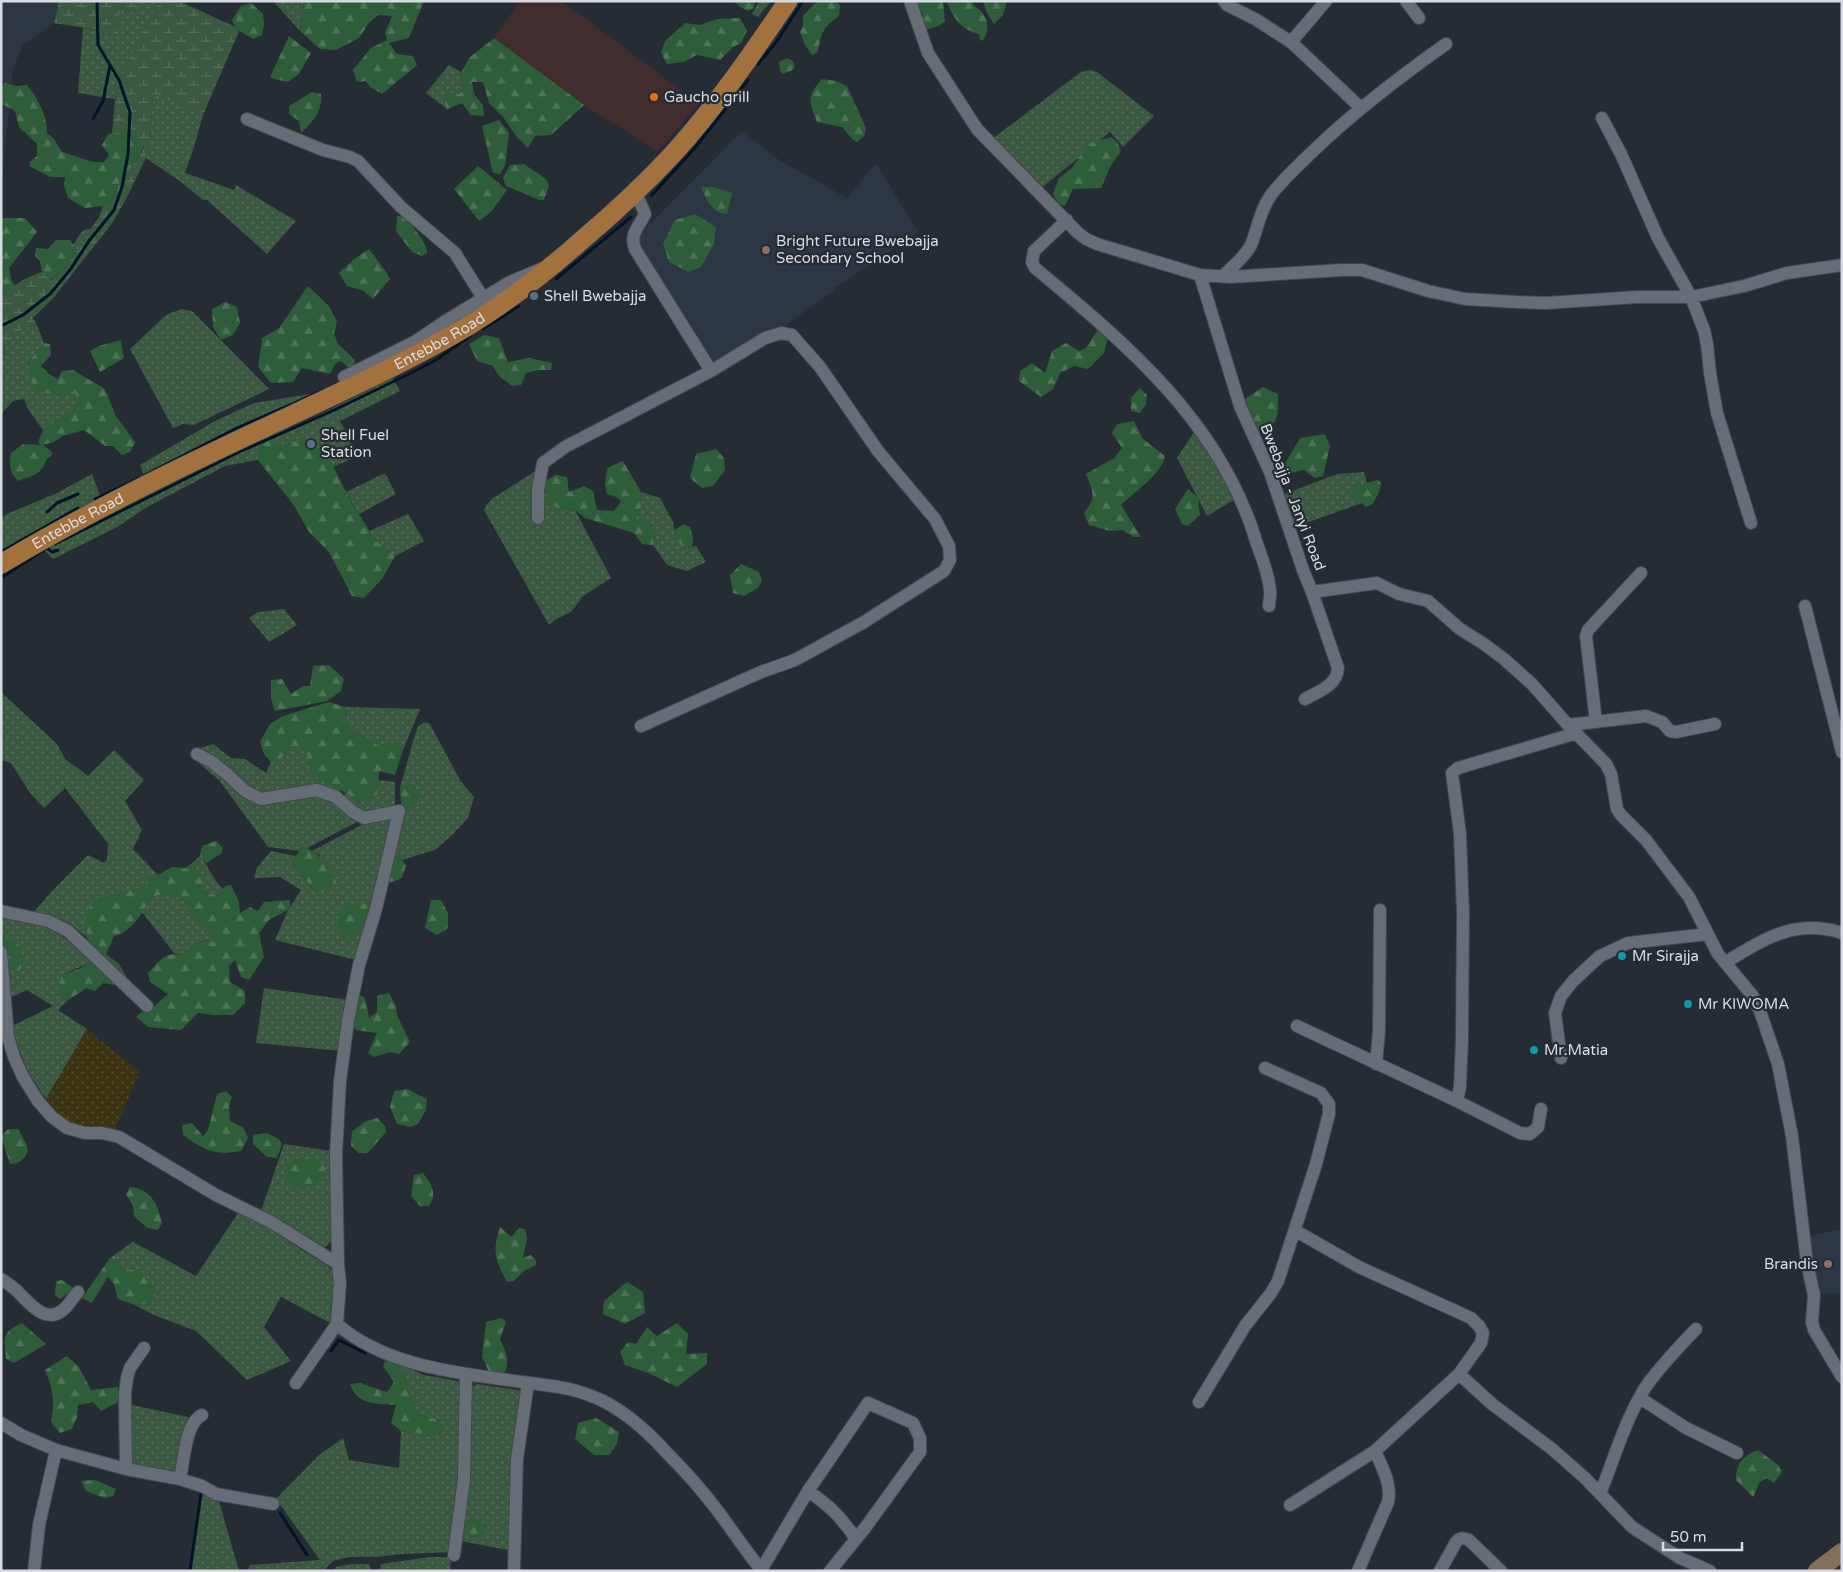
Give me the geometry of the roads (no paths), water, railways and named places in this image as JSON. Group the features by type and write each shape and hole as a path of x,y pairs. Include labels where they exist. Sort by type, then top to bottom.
{"main road":[{"name":"Entebbe Road","path":"1,564 98,509 406,361 470,325 514,296 557,263 613,215 673,154 723,92 788,1"}],"street":[{"path":"910,1 928,53 971,121 987,140 1086,239 1200,275 1223,276 1362,270 1428,292 1465,299 1517,302 1691,297 1744,286 1786,273 1842,265"},
{"path":"1224,1 1227,5 1255,19 1290,42 1361,108"},
{"path":"1290,42 1326,1"},
{"path":"1406,1 1419,18"},
{"path":"1223,276 1251,245 1264,206 1271,194 1334,130 1406,72 1446,44"},
{"path":"1602,118 1631,174 1658,238 1691,297 1707,344 1717,413 1751,523"},
{"path":"247,120 323,150 358,161 400,207 455,253 483,298"},
{"path":"633,195 640,202 645,214 633,236 632,241 635,249 711,371"},
{"path":"1067,220 1034,252 1032,262 1035,268 1137,356 1176,397 1196,423 1222,462 1252,525 1270,591 1269,606"},
{"path":"344,377 416,341 519,277 557,263"},
{"name":"Bwebajja - Janyi Road","path":"1200,275 1240,406 1270,472 1312,592 1377,583 1399,594 1428,601 1460,629 1504,659 1532,684 1606,764 1611,774 1617,809 1621,816 1638,832 1679,883 1695,908 1718,954 1752,995 1760,1011 1778,1064 1792,1136 1807,1263 1814,1295 1812,1322 1814,1330 1842,1377"},
{"path":"538,518 538,489 543,463 565,447 711,371 765,338 782,333 792,335 820,367 878,451 935,519 949,546 950,560 944,571 864,622 795,660 761,672 641,726"},
{"path":"1596,722 1586,636 1588,630 1641,573"},
{"path":"1305,699 1329,686 1338,676 1338,668 1312,592"},
{"path":"1805,606 1837,711 1842,752"},
{"path":"1457,1100 1460,1087 1462,1039 1463,913 1460,834 1452,773 1458,768 1596,722 1646,716 1653,717 1662,722 1666,728 1676,732 1715,724"},
{"path":"197,754 227,774 245,791 261,799 317,790 336,797 353,812 364,818 399,812 376,909 359,965 348,1021 340,1081 336,1155 340,1283 337,1324 296,1383"},
{"path":"1376,1064 1379,1031 1380,910"},
{"path":"1,911 48,921 68,931 147,1006"},
{"path":"1726,962 1762,940 1797,928 1811,927 1842,933"},
{"path":"1561,1058 1554,1013 1561,996 1573,981 1600,956 1628,943 1708,934"},
{"path":"1,952 8,1037 14,1057 23,1077 38,1101 52,1117 67,1128 85,1133 102,1133 119,1137 216,1195 273,1223 338,1264"},
{"path":"1297,1026 1457,1100 1520,1133 1530,1134 1538,1127 1541,1109"},
{"path":"1199,1402 1244,1326 1271,1293 1278,1281 1296,1231 1329,1114 1329,1104 1321,1093 1265,1068"},
{"path":"1290,1505 1375,1451 1459,1374 1481,1343 1483,1333 1471,1318 1359,1268 1296,1231"},
{"path":"1,1279 19,1293 32,1308 42,1314 56,1315 63,1310 78,1292"},
{"path":"337,1324 350,1336 379,1351 412,1362 466,1374 564,1387 584,1392 605,1402 630,1418 653,1438 695,1482 762,1570 808,1491 868,1403 913,1423 920,1438 920,1452 830,1571"},
{"path":"1600,1494 1624,1432 1645,1388 1668,1358 1696,1329"},
{"path":"126,1469 125,1393 127,1378 130,1368 144,1348"},
{"path":"454,1555 464,1479 466,1374"},
{"path":"1459,1374 1492,1404 1552,1449 1632,1527 1680,1558 1710,1571"},
{"path":"514,1571 518,1459 528,1383"},
{"path":"1640,1398 1686,1428 1737,1453"},
{"path":"180,1479 190,1428 194,1420 202,1415"},
{"path":"1,1423 21,1435 56,1450 126,1469 180,1479 202,1486 216,1494 273,1504"},
{"path":"34,1571 39,1525 56,1450"},
{"path":"1358,1571 1388,1502 1390,1493 1384,1470 1375,1451"},
{"path":"808,1491 829,1505 856,1539"},
{"path":"1440,1571 1456,1542 1463,1538 1469,1540 1501,1571"},
{"path":"1822,1569 1842,1552"}],"waterway":[{"path":"1,326 23,315 50,294 114,210 122,187 128,154 130,112 119,80 98,45 97,1"},
{"path":"758,64 777,41 803,1"},
{"path":"93,119 103,101 110,65"},
{"path":"651,196 694,149 748,80"},
{"path":"556,279 631,217"},
{"path":"483,329 519,306"},
{"path":"55,544 239,452 330,412 407,375 436,360 470,336"},
{"path":"145,475 237,428 324,390"},
{"path":"95,499 139,478"},
{"path":"47,512 57,503 78,494"},
{"path":"1,552 78,508"},
{"path":"1,578 47,548 52,552 58,550"},
{"path":"331,1351 339,1340 365,1353"},
{"path":"190,1571 201,1494 204,1492"},
{"path":"280,1513 307,1555"}],"place":[{"name":"Gaucho grill","path":"654,97"},
{"name":"Bright Future Bwebajja Secondary School","path":"766,250"},
{"name":"Shell Bwebajja","path":"534,296"},
{"name":"Shell Fuel Station","path":"311,444"},
{"name":"Mr Sirajja","path":"1622,956"},
{"name":"Mr KIWOMA","path":"1688,1004"},
{"name":"Mr.Matia","path":"1534,1050"},
{"name":"Brandis","path":"1828,1264"}]}
